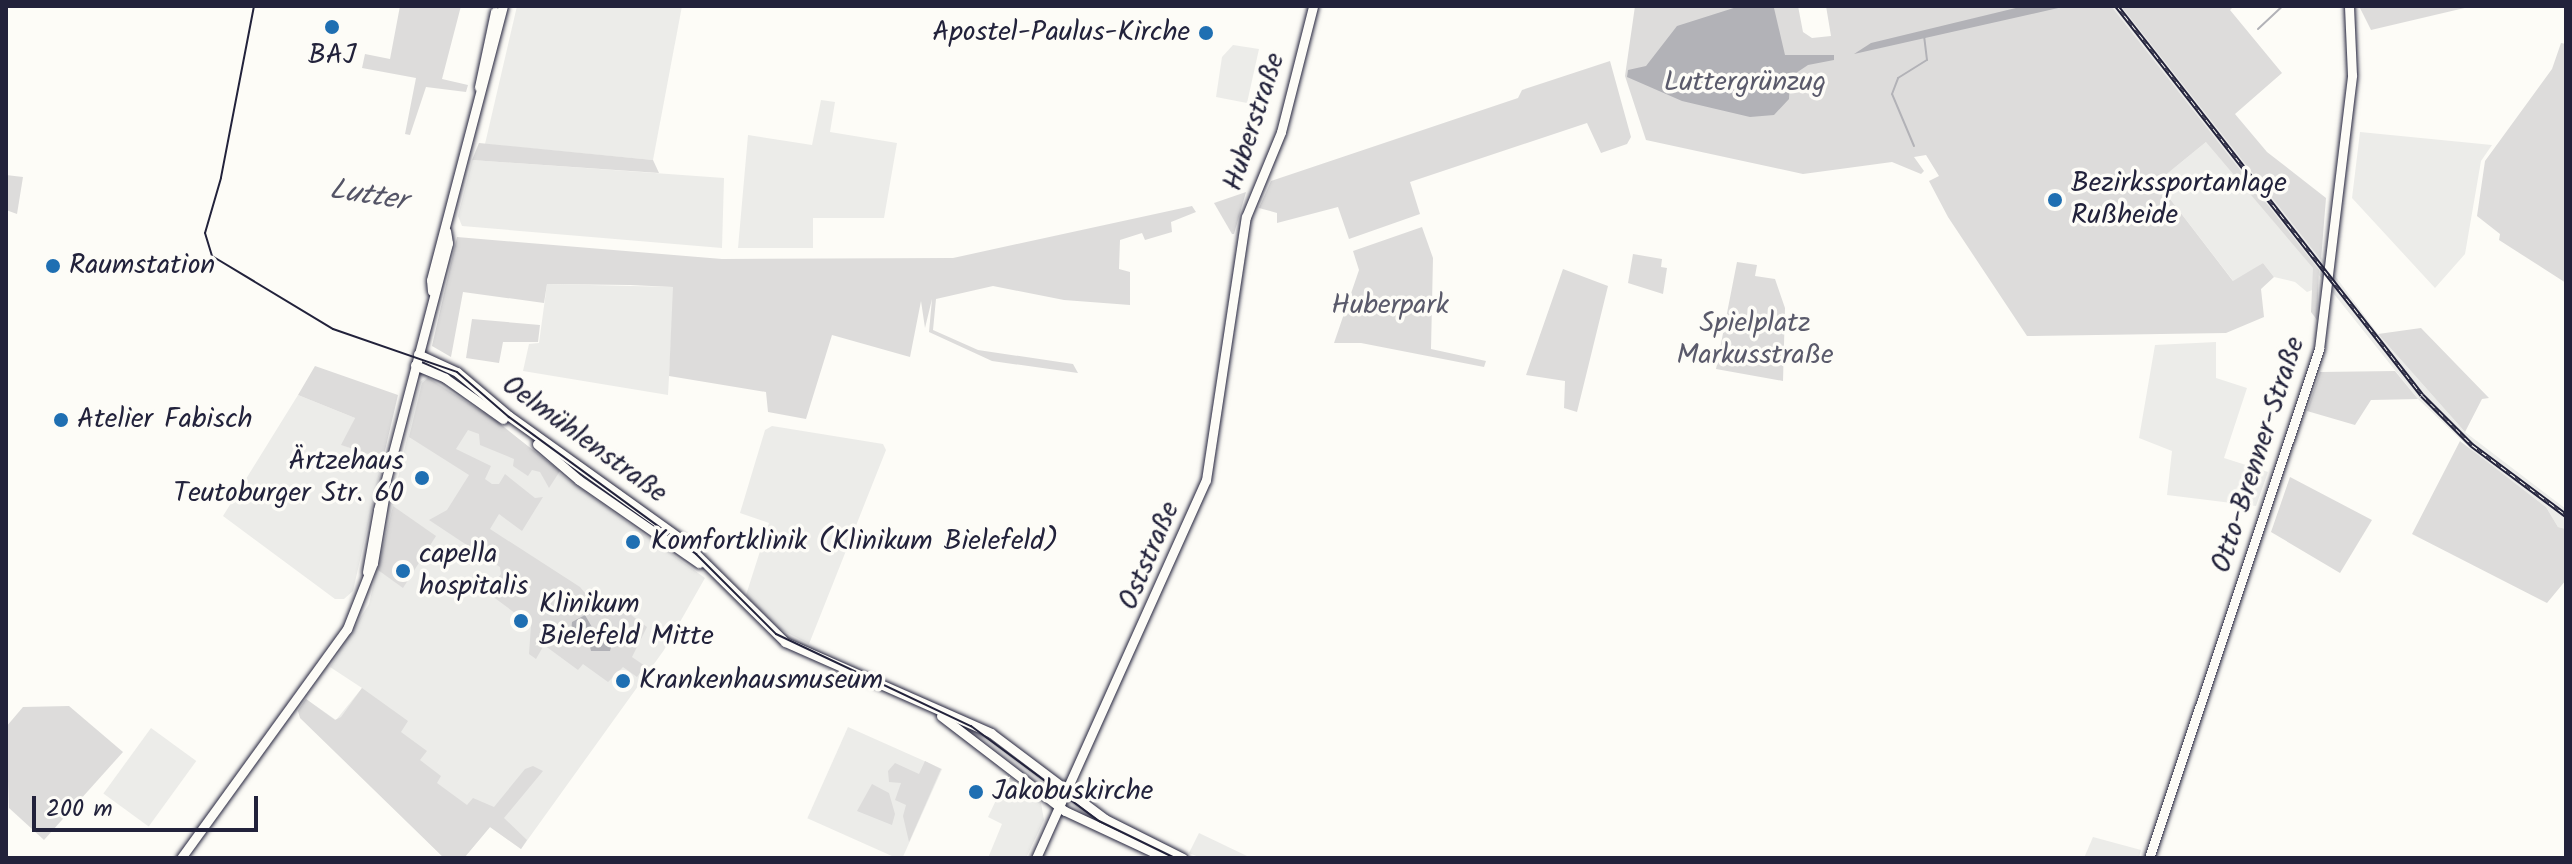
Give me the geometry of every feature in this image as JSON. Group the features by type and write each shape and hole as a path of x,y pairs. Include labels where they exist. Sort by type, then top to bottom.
{"street":[{"path":"181,858 340,640 367,575 432,291 448,243 446,231 496,6"},
{"path":"479,91 503,6"},
{"name":"Huberstraße","path":"1240,252 1246,217 1281,132 1313,6"},
{"name":"Otto-Brenner-Straße","path":"2149,858 2319,349 2352,75 2349,6"},
{"name":"Oststraße","path":"1036,858 1206,480 1230,350 1240,252"},
{"name":"Oelmühlenstraße","path":"417,360 457,372 509,416 682,540 785,642 991,733 1105,819 1183,858"},
{"name":"Oelmühlenstraße","path":"924,705 1060,807 1166,858"}],"shaded area":[{"path":"517,6 682,6 653,160 485,144"},
{"path":"1740,6 1774,8 1785,55 1834,55 1834,60 1808,65 1790,77 1789,99 1774,115 1750,117 1682,101 1627,77 1628,70 1646,66 1677,26"},
{"path":"2024,6 2067,6 1854,54 1871,43"},
{"path":"2108,6 2136,6 2378,334 2465,432 2566,509 2566,529 2558,527 2546,507 2478,456 2418,399 2314,269 2315,289 2307,292 2295,282 2274,277 2263,263 2234,282 2157,182 2206,142"},
{"path":"1233,45 1259,49 1247,103 1216,97 1222,57"},
{"path":"821,100 835,102 830,132 897,143 884,218 813,218 813,248 738,248 748,135 812,145"},
{"path":"2360,132 2492,145 2481,161 2465,254 2435,288 2352,198"},
{"path":"472,160 724,178 722,248 462,226 458,216"},
{"path":"547,284 674,287 668,395 523,371 529,344 539,343"},
{"path":"2216,342 2216,378 2247,388 2224,458 2268,472 2256,506 2167,495 2172,451 2139,438 2155,345"},
{"name":"Klinikum Bielefeld Mitte","path":"428,377 496,420 559,473 705,578 664,650 521,849 490,827 464,858 444,858 298,711 306,699 336,720 362,688 330,667 369,604 420,382"},
{"path":"298,395 355,418 342,445 383,459 353,591 344,599 335,599 223,516"},
{"path":"772,426 883,444 886,450 809,644 780,629 746,595 769,523 740,513 765,430"},
{"path":"585,615 596,634 614,636 610,651 591,651 586,633 571,633 572,622"},
{"path":"848,727 942,769 902,858 807,818"},
{"path":"151,728 196,761 149,826 103,794"},
{"path":"1008,775 1041,803 1044,820 1026,858 988,858 1002,824 988,817"},
{"path":"1199,833 1251,858 1201,858 1189,853"},
{"path":"2093,837 2141,850 2139,858 2084,858"}],"green space":[{"path":"400,6 461,6 442,79 468,85 466,92 426,87 410,135 405,134 416,78 362,68 365,54 390,59"},
{"path":"1635,6 1798,6 1803,32 1812,38 1831,36 1826,6 2111,6 2319,270 2317,320 2311,312 2313,268 2206,142 2157,182 2233,281 2263,263 2274,277 2261,289 2264,317 2226,333 2027,336 1948,217 1929,181 1939,176 1926,155 1914,157 1924,171 1921,174 1892,162 1803,174 1646,140 1625,76"},
{"path":"2121,6 2234,6 2230,10 2282,73 2235,114 2267,152 2326,198 2321,260"},
{"path":"2359,6 2473,6 2371,30"},
{"path":"2561,43 2566,44 2566,283 2499,240 2500,234 2477,216 2485,161 2552,69"},
{"name":"Luttergrünzug","path":"1610,61 1631,137 1627,144 1601,153 1587,123 1410,182 1420,214 1349,239 1338,207 1277,223 1277,213 1259,208 1271,181 1518,98 1522,90"},
{"path":"479,143 653,160 659,173 472,160"},
{"path":"6,175 23,177 17,214 6,210"},
{"path":"1246,192 1234,234 1232,234 1214,203"},
{"path":"1192,206 1196,212 1171,222 1172,232 1145,240 1142,233 1120,240 1119,269 1130,272 1130,305 1064,300 993,286 936,299 933,330 978,350 1073,364 1078,373 992,361 929,332 932,299 925,328 921,301 910,357 832,335 806,419 768,412 766,392 669,376 673,287 630,285 547,284 544,303 463,292 451,357 432,346 457,237 722,259 953,258"},
{"name":"Huberpark","path":"1422,227 1433,258 1431,349 1486,361 1484,367 1361,343 1334,343 1359,270 1353,251"},
{"path":"1633,254 1662,259 1661,267 1667,268 1663,294 1628,283"},
{"name":"Spielplatz Markusstraße","path":"1737,262 1757,265 1755,276 1775,279 1785,308 1783,381 1716,369"},
{"path":"1563,269 1608,286 1577,412 1564,408 1565,381 1526,375"},
{"path":"472,319 540,325 538,342 503,342 499,363 466,358"},
{"path":"2421,328 2489,398 2482,399 2465,432 2378,334"},
{"path":"315,366 398,395 383,459 341,445 355,418 298,395"},
{"path":"2395,371 2418,399 2371,400 2355,425 2307,411 2320,372"},
{"path":"428,378 496,421 560,471 549,488 540,472 532,470 528,476 513,466 514,459 480,445 479,434 468,430 456,449 491,466 485,479 492,484 499,484 505,474 535,498 543,497 522,531 499,514 490,529 580,587 591,600 614,612 619,606 647,627 632,657 645,666 637,677 623,667 608,682 583,664 578,670 544,645 536,659 529,654 531,625 488,593 501,574 500,567 429,520 447,510 469,475 409,437 422,383"},
{"path":"2460,441 2546,507 2558,527 2566,529 2566,580 2547,603 2412,534"},
{"path":"2290,477 2372,520 2340,573 2271,532"},
{"path":"393,506 436,536 403,588 378,570"},
{"path":"362,688 408,721 401,732 427,751 420,760 441,776 437,783 467,805 473,798 494,807 525,769 533,766 543,771 504,818 527,840 521,849 490,827 464,858 444,858 300,718 298,711 306,699 335,720 341,717"},
{"path":"69,706 123,752 44,840 9,808 6,727 23,707"},
{"path":"925,761 941,769 909,842 903,816 906,805 895,800 901,783 889,782 888,771 895,763 919,774"},
{"path":"872,784 889,793 895,814 892,825 857,811"}],"waterway":[{"path":"2258,29 2283,6"},
{"path":"1914,146 1892,94 1898,78 1927,60 1924,36"}],"tram line":[{"path":"254,6 221,178 205,233 212,256 333,329 457,372 509,417 696,554 776,634 971,726 1099,821 1175,858"}],"railway":[{"path":"2117,6 2422,395 2472,445 2566,515"}],"place":[{"name":"BAJ","path":"332,27"},
{"name":"Apostel-Paulus-Kirche","path":"1206,33"},
{"name":"Bezirkssportanlage Rußheide","path":"2055,200"},
{"name":"Raumstation","path":"53,266"},
{"name":"Atelier Fabisch","path":"61,420"},
{"name":"Ärtzehaus Teutoburger Str. 60","path":"422,478"},
{"name":"Komfortklinik (Klinikum Bielefeld)","path":"633,542"},
{"name":"capella hospitalis","path":"403,571"},
{"name":"Klinikum Bielefeld Mitte","path":"521,621"},
{"name":"Krankenhausmuseum","path":"623,681"},
{"name":"Jakobuskirche","path":"976,792"}],"water label":[{"name":"Lutter","path":"368,196"}]}
